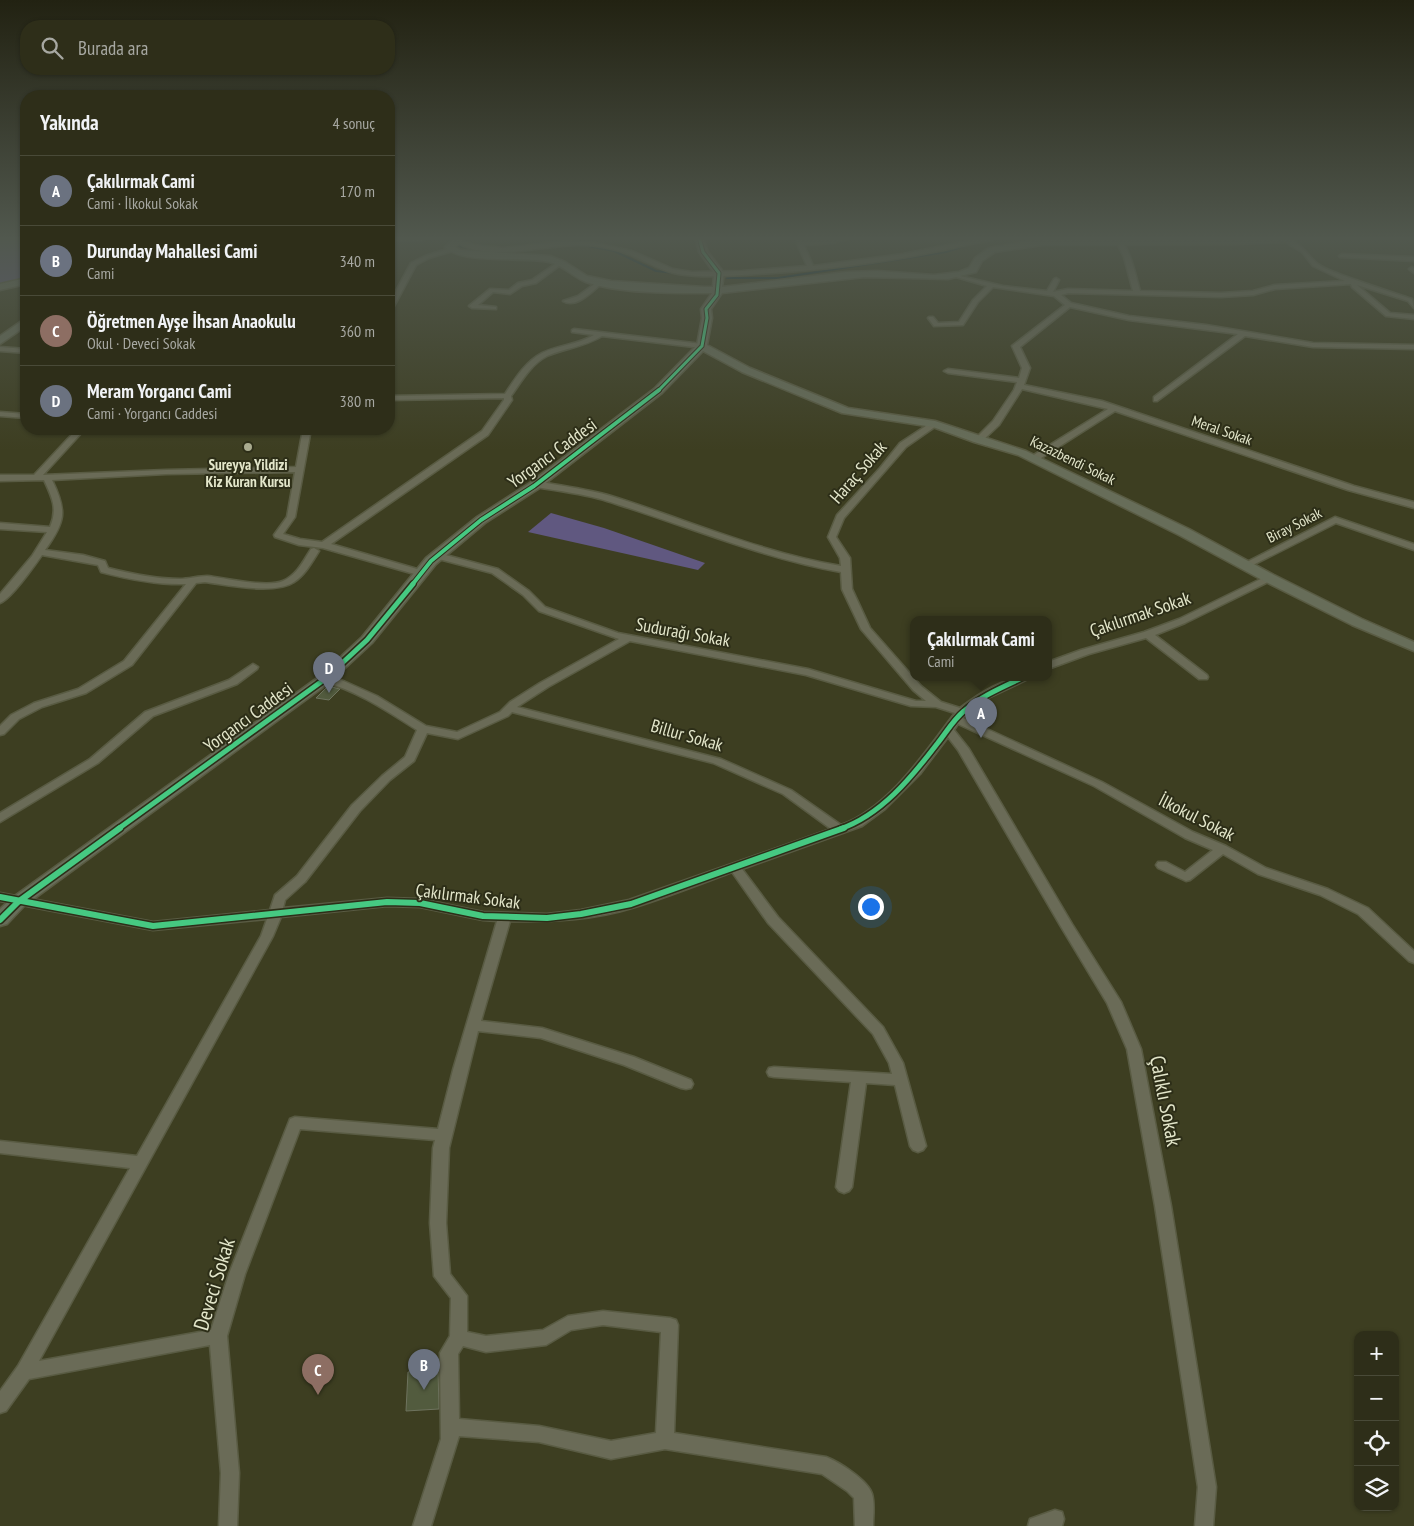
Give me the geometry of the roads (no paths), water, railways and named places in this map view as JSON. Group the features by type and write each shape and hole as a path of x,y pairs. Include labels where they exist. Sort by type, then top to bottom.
{"street":[{"path":"574,331 702,346 707,318 707,308"},
{"path":"930,318 936,326 961,324 971,308"},
{"path":"978,440 996,423 1020,383 1026,368 1016,346 1064,308"},
{"path":"1087,308 1129,318 1313,345 1414,347"},
{"path":"1380,308 1388,315 1414,317"},
{"path":"0,341 20,326"},
{"path":"324,545 484,432 508,400 507,396 526,369 544,355 585,344 601,334"},
{"path":"1157,399 1244,334"},
{"name":"Kazazbendi Sokak","path":"702,346 746,370 846,411 935,424 1035,458 1184,532 1269,578 1357,622 1414,647"},
{"name":"Yorgancı Caddesi","path":"0,920 18,902 325,679 367,640 421,572 438,556 480,520 536,484 658,391 702,346"},
{"path":"0,348 20,350"},
{"name":"Meral Sokak","path":"948,371 1020,383 1114,408 1351,488 1414,505"},
{"path":"395,398 507,396"},
{"path":"1035,458 1114,408"},
{"path":"0,414 20,416"},
{"name":"Haraç Sokak","path":"910,680 866,629 847,589 845,558 832,538 840,517 903,445 935,424"},
{"path":"36,478 75,435"},
{"path":"306,435 291,517 278,535 299,542 324,545 421,572"},
{"path":"0,478 300,469"},
{"path":"0,600 27,570 56,523 59,509 47,478"},
{"path":"536,484 607,498 735,542 817,565 846,570"},
{"name":"Biray Sokak","path":"1246,565 1335,520 1414,546"},
{"path":"0,526 52,530"},
{"path":"39,552 83,558 102,563 104,570 116,574 157,581 193,581 204,579 280,584 292,579 307,564 314,551"},
{"name":"Sudurağı Sokak","path":"438,556 495,571 526,593 542,609 616,636 808,672 915,704 937,704"},
{"name":"Çakılırmak Sokak","path":"1052,664 1084,652 1148,634 1182,621 1269,578"},
{"path":"0,732 15,717 38,705 82,691 128,663 193,581"},
{"path":"1148,634 1203,677"},
{"path":"325,679 335,681 373,698 423,729 458,736 504,714 544,685 629,638"},
{"path":"0,818 112,748 149,714 233,682 253,667"},
{"name":"Haraç Sokak","path":"911,681 956,720"},
{"name":"Çakılırmak Sokak","path":"0,897 18,902 153,926 275,915 386,902 420,903 483,916 547,918 631,904 858,823 882,806 916,772 956,720 982,697 1016,681"},
{"name":"Billur Sokak","path":"510,708 717,761 786,792 839,829"},
{"name":"İlkokul Sokak","path":"956,720 1098,784 1189,835 1222,849 1262,871 1324,892 1364,911 1414,958"},
{"name":"Çalıklı Sokak","path":"956,720 971,762 1056,909 1114,1002 1134,1049 1163,1206 1207,1487 1204,1526"},
{"path":"0,1405 24,1372 142,1164 267,936 279,898 301,879 356,808 386,778 410,759 423,729"},
{"path":"1162,865 1186,877 1222,849"},
{"path":"735,868 773,920 878,1031 896,1063 918,1146"},
{"path":"422,1526 450,1439 449,1353 459,1337 458,1296 442,1276 438,1223 441,1148 460,1070 505,916"},
{"path":"473,1025 542,1034 629,1061 686,1084"},
{"path":"774,1072 900,1080"},
{"path":"844,1187 846,1158 857,1100 859,1078"},
{"name":"Deveci Sokak","path":"228,1526 230,1473 218,1336 237,1274 296,1123 444,1135"},
{"path":"0,1146 142,1164"},
{"path":"459,1337 486,1344 546,1337 568,1323 603,1318 670,1325 666,1440"},
{"path":"24,1372 218,1336"},
{"path":"450,1427 540,1434 610,1450 666,1440 826,1466 854,1485 863,1495 864,1526"}],"place":[{"name":"Sureyya Yildizi Kiz Kuran Kursu","path":"248,447"},
{"name":"Meram Yorgancı Cami","path":"329,693"},
{"name":"Çakılırmak Cami","path":"981,738"},
{"name":"Durunday Mahallesi Cami","path":"424,1390"},
{"name":"Öğretmen Ayşe İhsan Anaokulu","path":"318,1395"}]}
